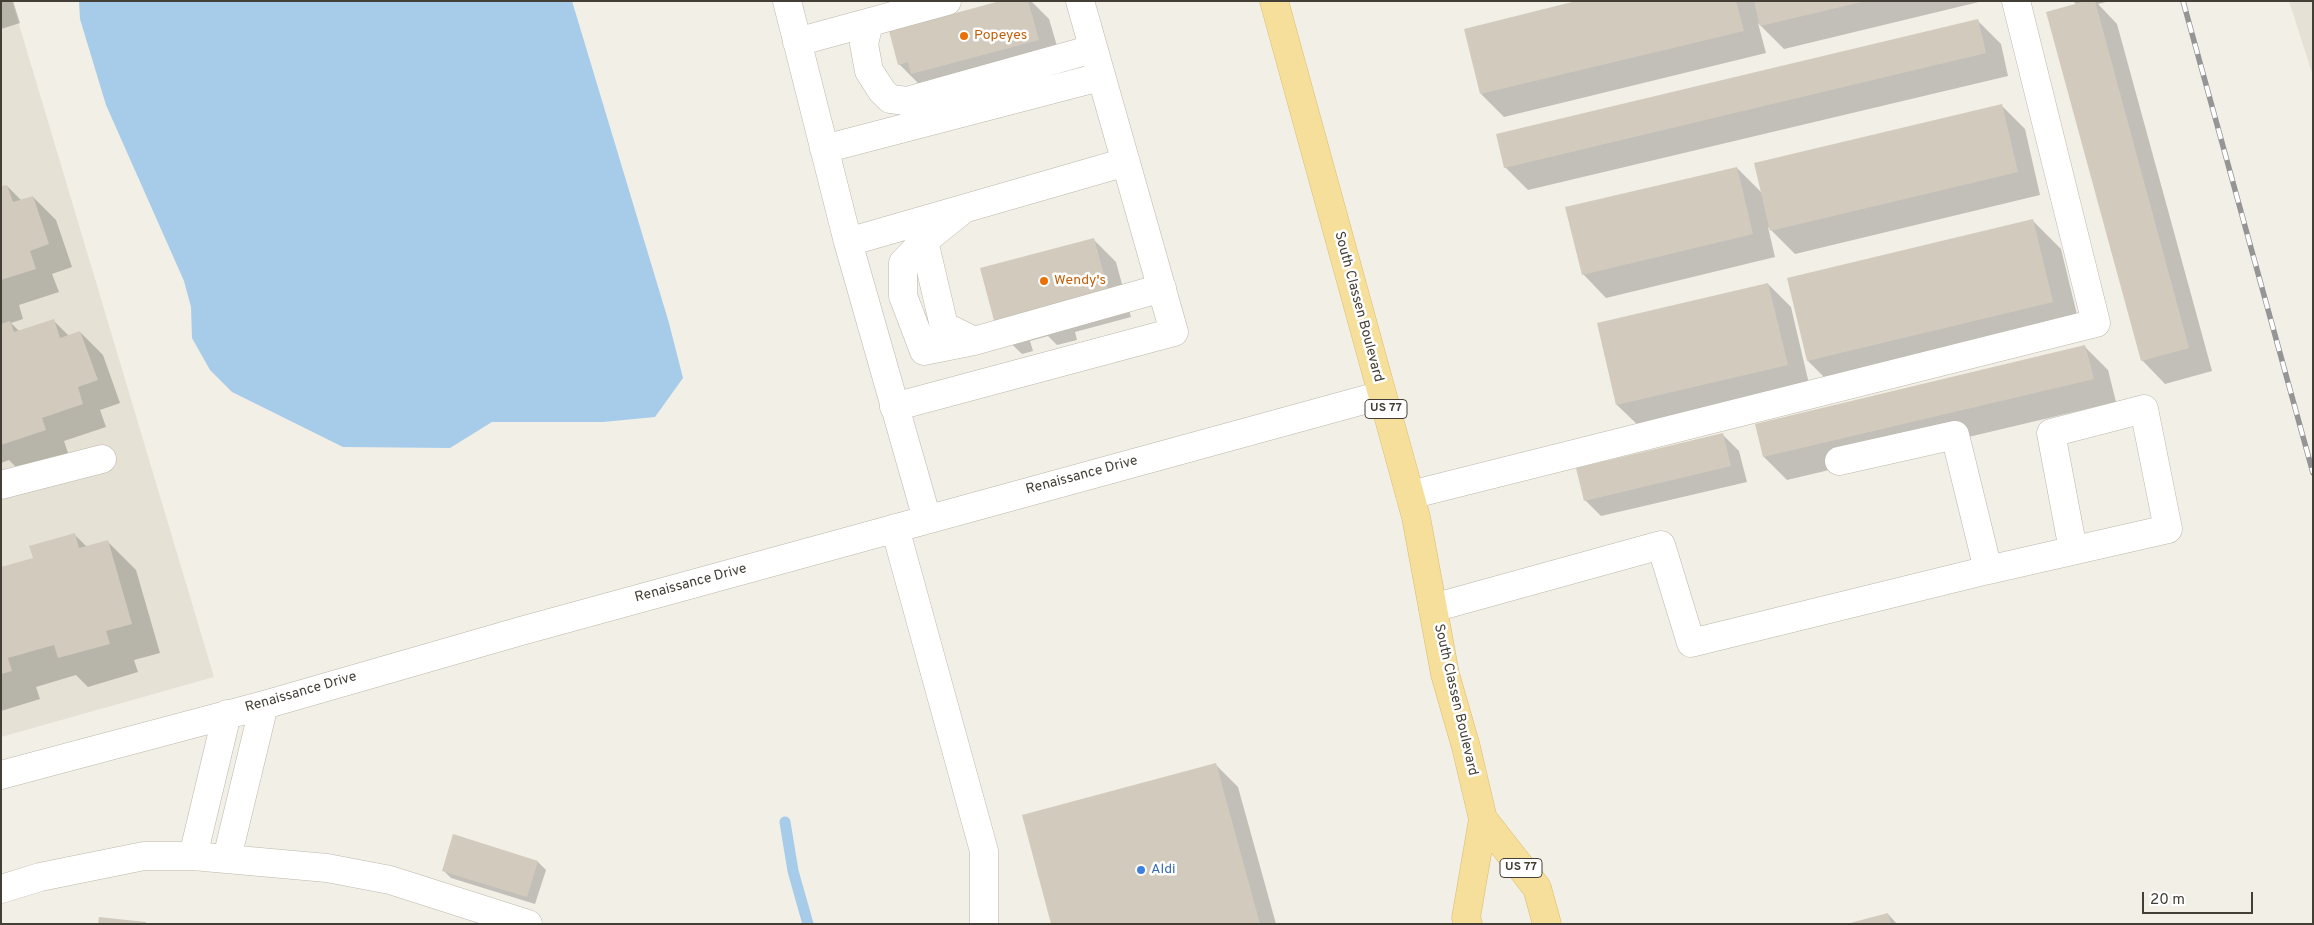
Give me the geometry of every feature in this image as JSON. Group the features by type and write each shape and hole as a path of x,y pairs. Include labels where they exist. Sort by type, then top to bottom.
{"main road":[{"name":"South Classen Boulevard","path":"1274,1 1416,518 1445,674 1466,747 1483,819 1466,918 1468,924"},
{"name":"South Classen Boulevard","path":"1483,819 1537,888 1547,924"}],"street":[{"path":"787,1 848,242 927,519"},
{"path":"797,42 947,1"},
{"path":"894,406 1174,332 1100,77 1080,1"},
{"path":"1410,495 2096,322 2016,1"},
{"path":"869,23 864,44 869,71 882,91 890,99 907,101 1093,49"},
{"path":"824,149 1100,77"},
{"path":"848,242 1126,162"},
{"path":"965,208 924,241 944,326 974,342 1162,288"},
{"name":"Renaissance Drive","path":"1,775 264,705 512,633 1382,395"},
{"path":"1433,608 1661,545 1691,643 1988,570 2168,529 2144,409 2051,433 2072,550"},
{"path":"1839,461 1956,435 1988,570"},
{"path":"1,485 102,459"},
{"path":"895,528 984,851 984,924"},
{"path":"227,858 264,705"},
{"path":"193,856 227,714"},
{"path":"1,889 40,877 144,856 227,858 327,868 390,880 528,924"}],"shaded area":[{"path":"1,1 12,1 214,677 1,737"},
{"path":"2289,1 2313,1 2313,76"}],"water":[{"path":"79,1 572,1 669,323 683,378 655,417 603,422 492,422 450,448 343,447 232,392 210,370 192,338 191,307 184,281 106,105 80,19"}],"building":[{"name":"Popeyes","path":"1000,1 1028,1 1039,40 911,74 908,62 898,65 889,31"},
{"path":"1576,1 1736,1 1744,31 1480,94 1464,29"},
{"path":"1754,1 1862,1 1862,2 1760,26"},
{"path":"2086,1 2095,1 2189,348 2141,361 2046,12"},
{"path":"1978,19 1986,53 1504,168 1496,134"},
{"path":"2002,104 2018,172 1770,231 1754,163"},
{"path":"1737,167 1753,234 1582,275 1565,207"},
{"path":"7,185 13,202 33,196 49,244 30,251 36,269 1,280 1,186"},
{"path":"2033,219 2053,302 1807,361 1787,278"},
{"name":"Wendy's","path":"1094,238 1109,294 997,332 980,268"},
{"path":"1768,283 1788,365 1616,405 1597,323"},
{"path":"54,319 60,338 80,331 98,380 78,387 83,404 42,418 46,430 1,445 1,324 10,321 14,332"},
{"path":"2085,345 2094,379 1763,457 1755,424"},
{"path":"1723,433 1731,466 1584,501 1576,468"},
{"path":"75,533 79,548 108,540 132,624 106,631 110,644 58,658 54,645 8,658 12,671 1,674 1,567 33,558 29,546"},
{"name":"Aldi","path":"1216,763 1260,924 1051,924 1022,815"},
{"path":"453,834 538,861 527,897 442,871"},
{"path":"1888,913 1891,924 1850,924 1850,923"},
{"path":"99,917 146,922 146,924 98,924"}],"waterway":[{"path":"785,822 793,871 808,924"}],"railway":[{"path":"2183,1 2313,473"}],"place":[{"name":"Popeyes","path":"964,36"},
{"name":"Wendy's","path":"1044,281"},
{"name":"Aldi","path":"1141,870"}]}
